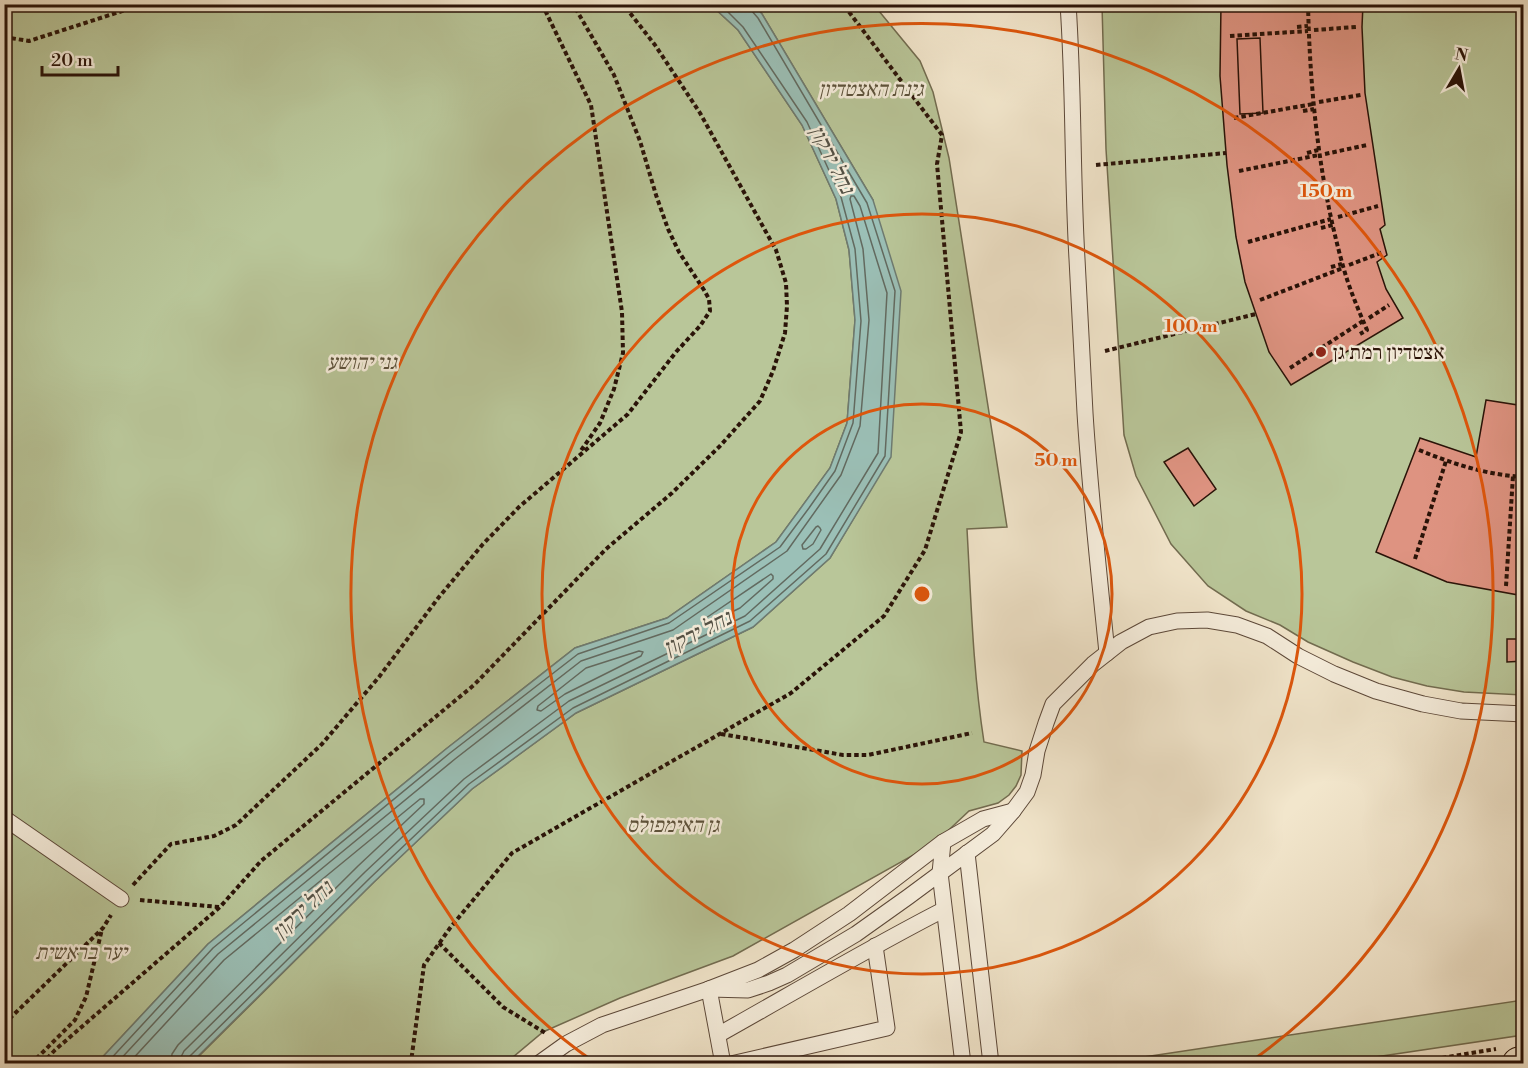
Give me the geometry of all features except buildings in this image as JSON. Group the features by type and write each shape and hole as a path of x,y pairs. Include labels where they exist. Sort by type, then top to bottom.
{"lane":[{"path":"1068,4 1085,413 1107,653"},
{"path":"709,989 748,990 787,975 856,934 993,834 1027,792 1053,704 1093,664 1121,642 1149,627 1177,621 1207,620 1237,625 1267,636 1298,656 1376,691 1423,704 1461,711 1524,714"},
{"path":"538,1064 566,1044 602,1025 758,970 795,950 849,914 943,842 983,819 1013,811"},
{"path":"4,818 121,899"},
{"path":"943,842 967,853"},
{"path":"943,842 940,873 943,910 963,1064"},
{"path":"967,853 991,1064"},
{"path":"718,1035 943,910"},
{"path":"731,1064 886,1028 875,946"},
{"path":"709,989 723,1064"}],"path":[{"path":"4,37 28,41 144,4"},
{"path":"542,4 591,105 621,312 623,353 614,388 600,423 576,458"},
{"path":"4,1024 103,928 121,899 171,844 214,836 236,825 322,744 379,677 439,597 483,544 519,507 628,414 710,311 709,299 705,290 679,252 668,229 640,141 614,75 573,4"},
{"path":"42,1064 55,1050 220,907 261,861 474,685 606,549 672,493 720,446 760,401 773,371 785,333 786,283 776,250 700,113 655,45 623,4"},
{"path":"409,1064 424,965 450,928 512,853 791,693 884,616 925,550 961,432 937,164 942,135 843,4"},
{"path":"1308,4 1313,104 1319,152 1343,266 1353,298 1367,330 1360,334"},
{"path":"1297,27 1310,29"},
{"path":"1230,36 1356,27"},
{"path":"1319,102 1361,95"},
{"path":"1234,118 1313,104"},
{"path":"1303,111 1314,109"},
{"path":"1325,154 1367,145"},
{"path":"1307,153 1319,152"},
{"path":"1239,171 1319,152"},
{"path":"1096,165 1226,153"},
{"path":"1338,218 1378,206"},
{"path":"1321,228 1332,222"},
{"path":"1248,242 1332,222"},
{"path":"1349,265 1383,252"},
{"path":"1331,267 1343,266"},
{"path":"1260,300 1343,266"},
{"path":"1369,318 1389,305"},
{"path":"1105,351 1256,314"},
{"path":"1290,368 1363,321"},
{"path":"1419,450 1475,470 1524,477"},
{"path":"1415,559 1446,461"},
{"path":"1506,586 1513,476"},
{"path":"721,734 843,755 868,754 972,734"},
{"path":"121,899 220,907"},
{"path":"32,1064 75,1020 86,997 103,928"},
{"path":"439,943 503,1007 566,1044"},
{"path":"1405,1064 1514,1058"}],"green space":[{"name":"גני יהושע","path":"4,5 711,5 738,30 802,125 836,199 849,250 855,320 847,423 830,468 776,542 667,618 575,648 446,749 208,944 97,1063 5,1063"},
{"name":"גן האימפולס","path":"754,5 874,5 920,61 933,92 949,158 1007,527 967,529 980,716 984,742 1022,751 1021,775 1016,786 998,803 969,811 935,843 733,956 620,998 543,1032 506,1063 191,1064 374,882 472,789 576,713 753,627 830,558 874,484 873,200 762,14"},
{"name":"אצטדיון רמת גן","path":"1102,5 1523,5 1523,695 1464,692 1427,686 1392,677 1353,662 1308,642 1280,625 1246,611 1208,586 1171,544 1136,476 1124,435 1106,149"},
{"path":"1523,1000 1523,1035 1335,1063 1104,1063"}],"water":[{"name":"נחל ירקון","path":"711,5 754,5 762,14 873,200 901,291 891,457 830,558 753,627 576,713 472,789 374,882 191,1063 97,1063 208,944 446,749 575,648 667,618 776,542 830,468 847,423 855,320 849,250 836,199 802,125 738,30"}],"place":[{"name":"אצטדיון רמת גן","path":"1321,352"}],"park label":[{"name":"גינת האצטדיון","path":"871,89"},
{"name":"יער בראשית","path":"81,952"}]}
